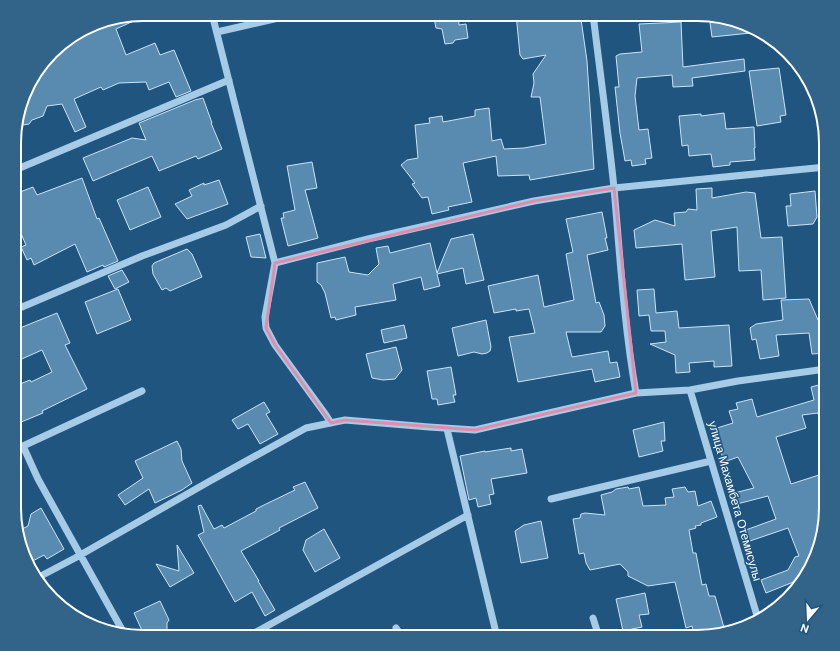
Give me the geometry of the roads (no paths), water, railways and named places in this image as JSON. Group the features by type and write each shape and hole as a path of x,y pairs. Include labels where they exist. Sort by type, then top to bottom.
{"street":[{"path":"214,21 275,263 265,317 266,328 275,345 331,423"},
{"path":"217,32 265,21"},
{"path":"594,21 614,188 632,370 636,393"},
{"path":"21,167 229,80"},
{"path":"275,263 376,237 534,201 614,188 819,167"},
{"path":"21,307 142,256 226,224 261,206"},
{"path":"42,576 81,555 306,428 345,420 475,430 636,393 690,390 738,381 819,370"},
{"name":"улица Махамбета Отемисулы","path":"690,390 757,615"},
{"path":"121,628 38,479 23,446 142,391"},
{"path":"447,429 495,630"},
{"path":"551,499 711,460"},
{"path":"260,630 468,515"},
{"path":"593,618 597,630"}]}
